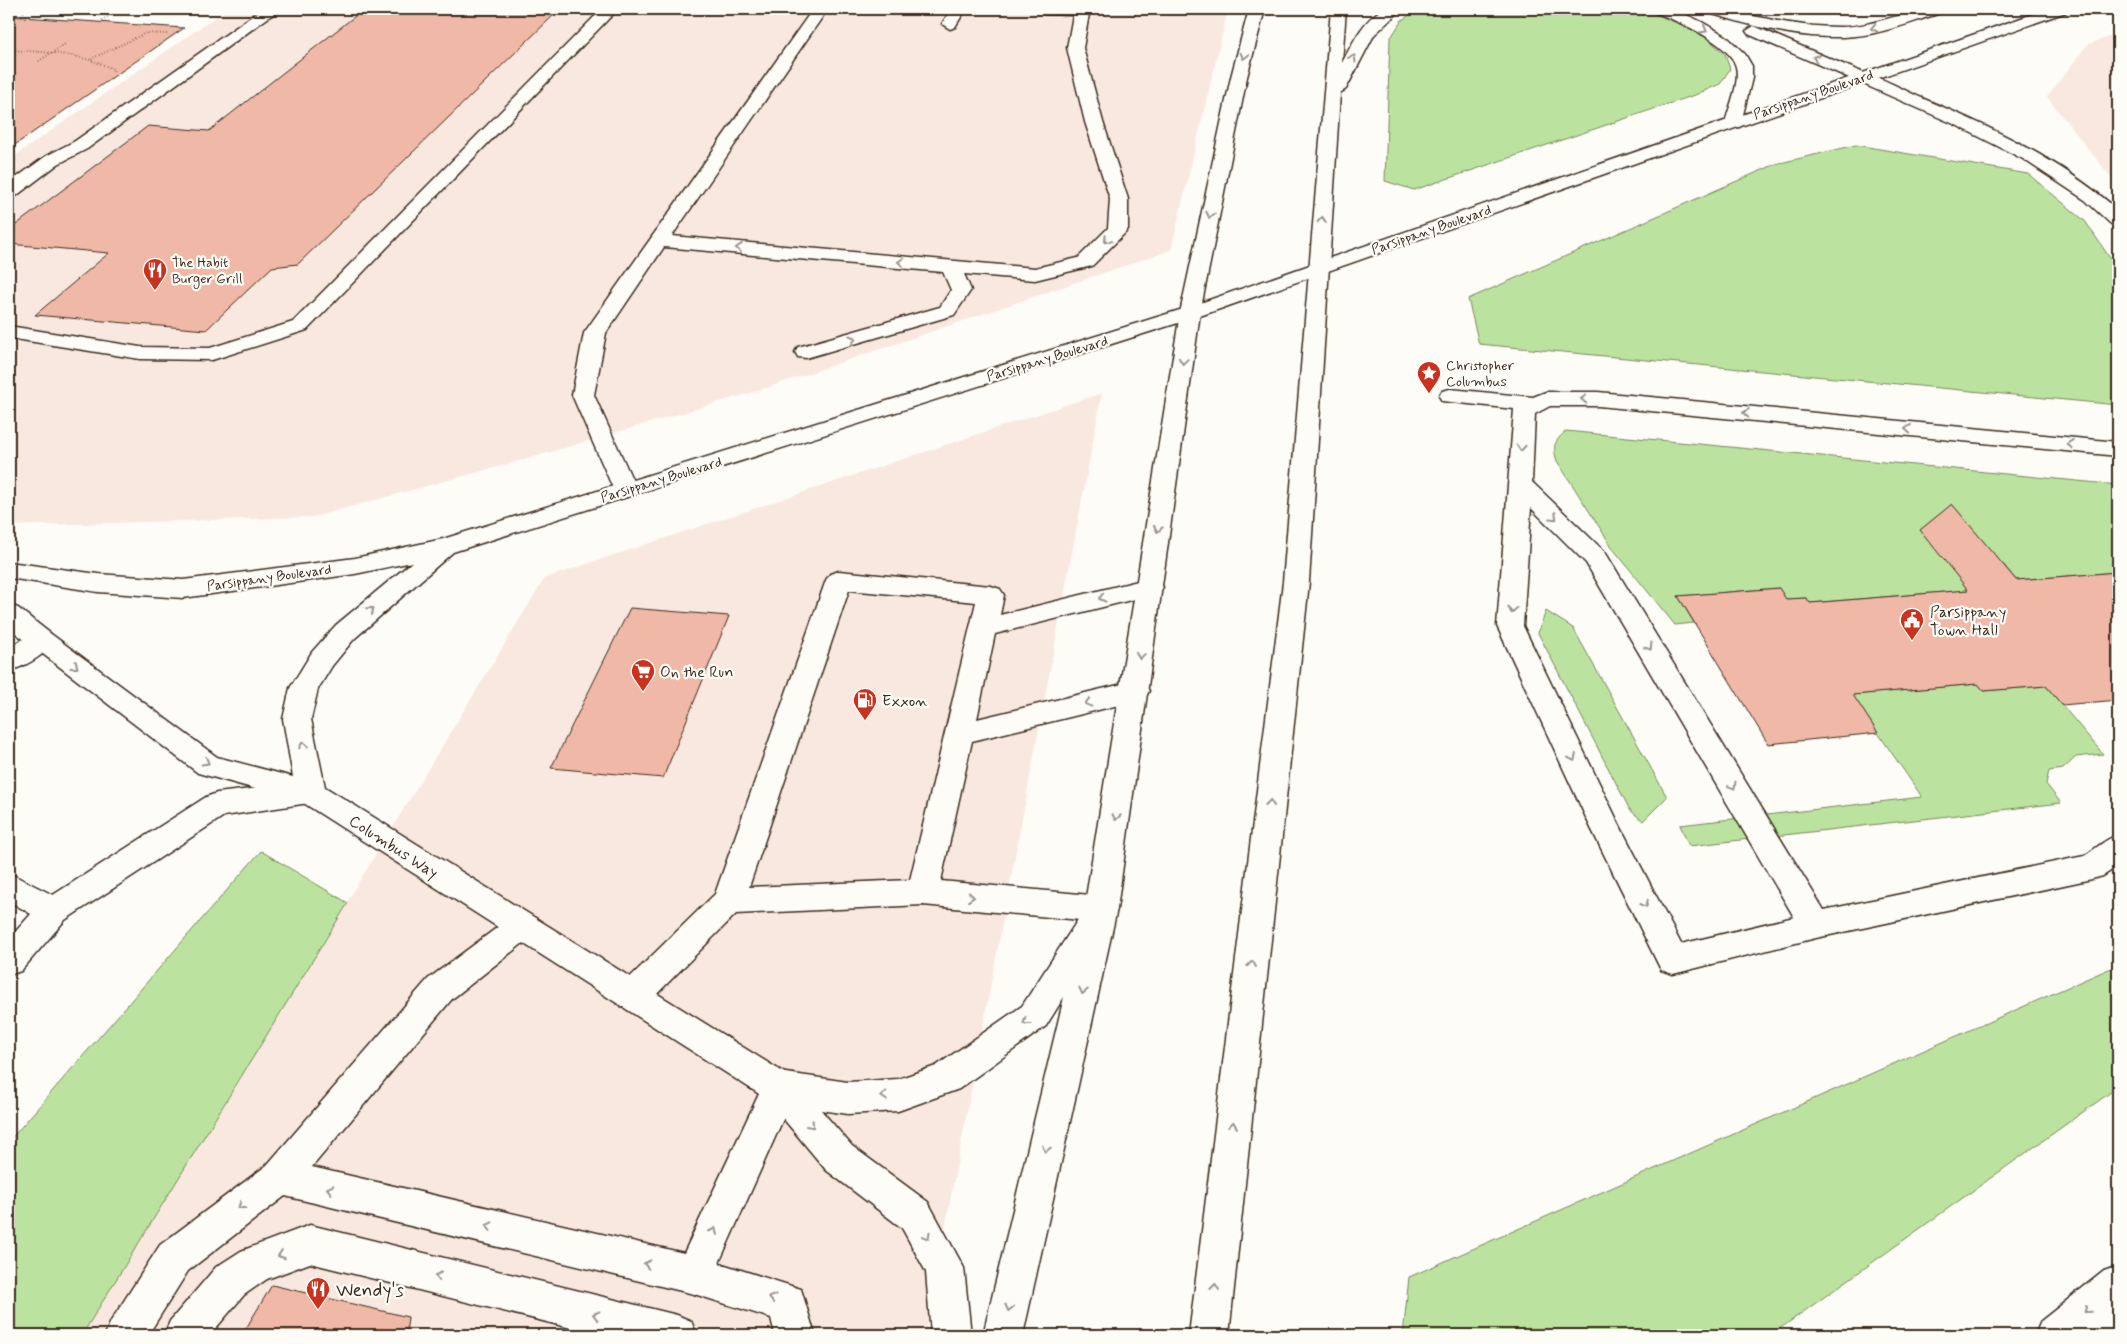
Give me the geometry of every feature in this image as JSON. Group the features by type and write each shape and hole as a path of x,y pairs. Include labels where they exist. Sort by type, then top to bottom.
{"main road":[{"path":"9,192 52,160 81,145 272,9"},
{"path":"9,332 140,353 212,354 300,326 610,9"},
{"path":"950,24 958,9"},
{"path":"658,241 1035,274 1085,262 1118,229 1119,199 1114,178 1094,122 1075,48 1076,33 1084,10 1044,9"},
{"path":"1003,1335 1102,909 1190,313 1238,76 1257,9"},
{"path":"1209,1335 1296,582 1338,9"},
{"path":"1332,102 1350,62 1377,22 1394,9"},
{"path":"1660,9 1703,29 1730,46 1739,56 1744,66 1744,75 1734,122"},
{"path":"1700,9 1860,77 2013,147 2053,169 2103,204 2118,220"},
{"path":"1711,9 1766,23 1837,32 1879,27 1938,9"},
{"name":"Parsippany Boulevard","path":"9,570 35,576 98,583 183,589 355,566 447,546 1190,313 1860,77 2031,21 2061,9"},
{"path":"625,490 582,395 595,333 815,16"},
{"path":"806,352 947,311 961,290 950,266"},
{"path":"1450,396 1533,404"},
{"path":"2118,449 1598,399 1560,397 1546,399 1533,404 1524,411 1514,592 1510,626 1604,824 1673,960 1816,925 2092,867 2112,854 2118,847"},
{"path":"1519,483 1596,558 1816,925"},
{"path":"9,961 54,910 217,805 311,793 297,719 304,688 322,659 345,632 447,546"},
{"path":"633,996 728,901 839,580 991,595 923,892"},
{"path":"983,628 1150,587"},
{"name":"Columbus Way","path":"9,614 41,641 208,765 311,793 779,1088"},
{"path":"9,661 41,641"},
{"path":"959,734 1135,691"},
{"path":"9,886 54,910"},
{"path":"728,901 923,892 1102,909"},
{"path":"779,1088 848,1098 898,1095 947,1078 1034,1016 1102,909"},
{"path":"125,1335 174,1258 280,1177 440,989 521,927"},
{"path":"694,1275 779,1088"},
{"path":"779,1088 839,1158 915,1215 946,1268 951,1335"},
{"path":"280,1177 694,1275 787,1303 795,1335"},
{"path":"184,1335 230,1281 255,1264 310,1244 677,1335"},
{"path":"2055,1335 2118,1285"},
{"path":"2111,1335 2118,1330"}],"path":[{"path":"22,12 29,9"},
{"path":"102,20 121,9"},
{"path":"144,9 157,10"},
{"path":"91,59 146,33 170,34"},
{"path":"39,61 65,44"},
{"path":"9,50 52,53 91,59 114,69 114,75"}],"shaded area":[{"path":"227,9 1228,9 1171,250 760,390 537,456 313,517 9,526 9,160"},
{"path":"2118,33 2118,186 2047,97 2087,45"},
{"path":"1102,393 925,1335 82,1335 545,578"}],"green space":[{"path":"1420,9 1641,9 1685,26 1707,38 1725,54 1730,69 1720,84 1695,95 1414,190 1385,181 1390,39 1402,20"},
{"path":"1856,145 2028,174 2085,221 2118,270 2118,405 1479,344 1468,299 1776,164"},
{"path":"1566,431 2118,485 2118,572 2016,580 2004,565 1953,569 1968,590 1810,603 1806,598 1786,599 1778,588 1678,596 1694,623 1675,625 1614,550 1557,461 1555,444"},
{"path":"1546,611 1573,628 1667,797 1643,821 1630,810 1538,633"},
{"path":"1978,684 1984,691 2046,686 2103,754 2076,757 2063,769 2049,771 2046,784 2061,803 1689,846 1680,825 1922,797 1852,695"},
{"path":"261,851 348,903 82,1335 9,1335 9,1141"},
{"path":"2118,965 2118,1087 1771,1335 1403,1335 1409,1277"}],"building":[{"path":"364,9 560,9 298,264 272,267 206,330 35,315 109,253 9,244 9,230 148,126 209,131"},
{"path":"9,16 184,28 9,149"},
{"name":"Parsippany Town Hall","path":"1952,504 2016,580 2118,572 2118,700 2062,705 2046,686 1984,691 1978,684 1853,695 1878,733 1768,744 1678,596 1779,588 1786,599 1806,598 1810,603 1968,590 1920,530"},
{"name":"On the Run","path":"630,608 729,616 663,778 551,768"},
{"name":"Wendy's","path":"272,1285 408,1317 406,1335 242,1335"}],"place":[{"name":"The Habit Burger Grill","path":"155,291"},
{"name":"Christopher Columbus","path":"1429,394"},
{"name":"Parsippany Town Hall","path":"1912,641"},
{"name":"On the Run","path":"643,692"},
{"name":"Exxon","path":"865,721"},
{"name":"Wendy's","path":"318,1310"}]}
